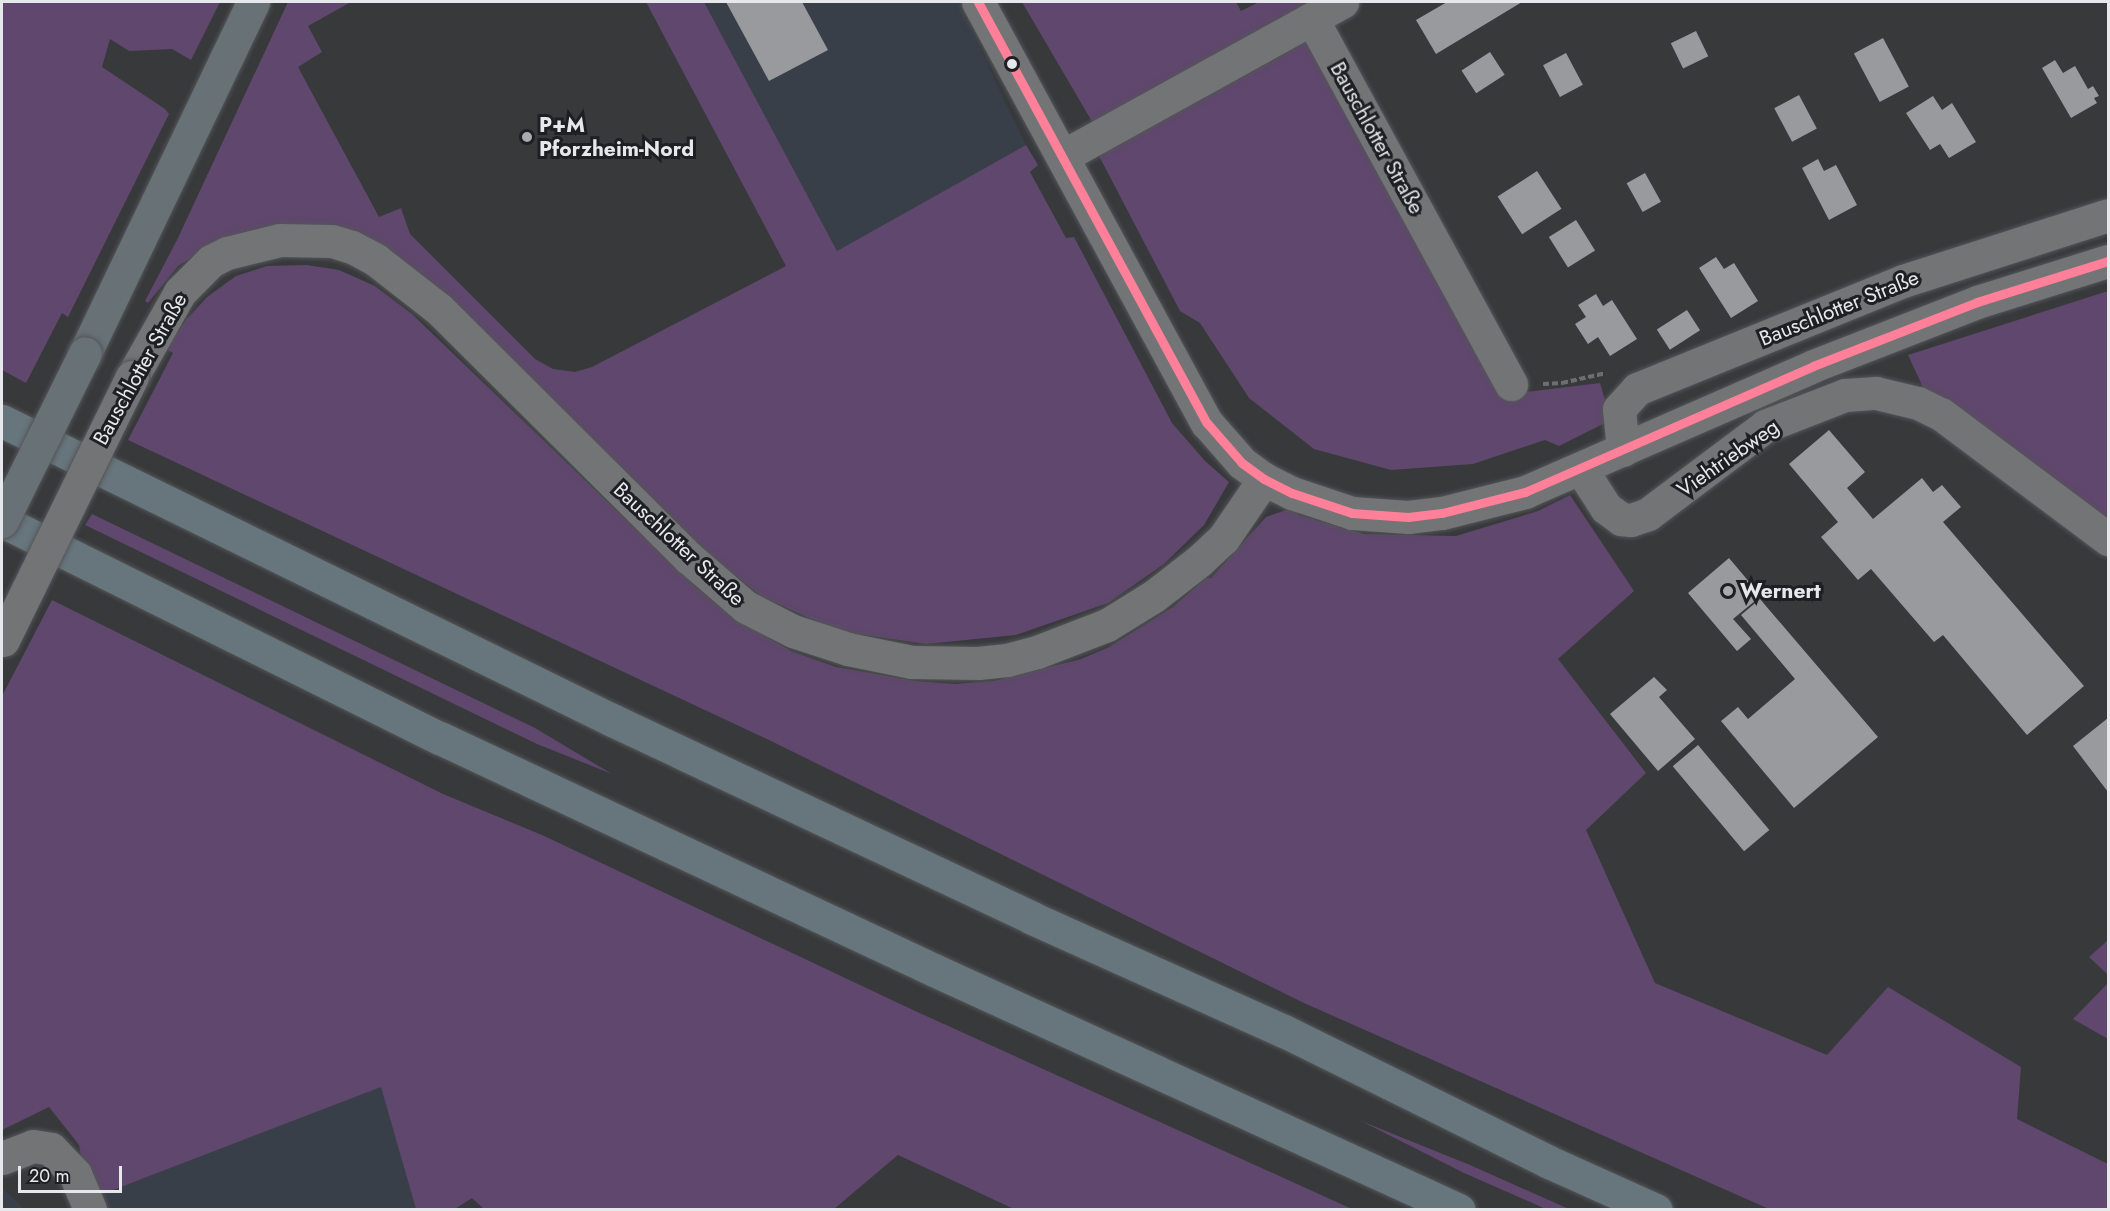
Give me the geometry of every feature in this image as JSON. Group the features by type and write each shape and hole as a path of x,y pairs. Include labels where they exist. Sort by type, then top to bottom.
{"highway":[{"path":"2,421 621,724 1032,918 1284,1031 1549,1162 1656,1209"},
{"path":"2,522 462,748 934,970 1459,1209"}],"main road":[{"path":"2,522 253,2"}],"street":[{"path":"978,2 1207,423 1242,463 1264,479 1292,494 1352,513 1408,517 1481,505 1525,492 1813,366 1977,302 2109,261"},
{"path":"1063,156 1342,2"},
{"name":"Bauschlotter Straße","path":"1312,19 1511,384"},
{"name":"Bauschlotter Straße","path":"1637,389 1903,281 2109,215"},
{"name":"Bauschlotter Straße","path":"2,642 132,377 180,292 211,261 227,253 280,240 332,241 352,247 376,260 440,310 689,558 746,608 793,631 837,646 912,662 966,664 1006,660 1036,652 1107,625 1154,596 1223,539 1264,479"},
{"path":"1623,450 1619,409 1637,389"},
{"name":"Viehtriebweg","path":"1581,469 1606,508 1621,519 1631,520 1648,514 1765,426 1845,395 1876,393 1918,403 1941,414 2109,540"},
{"path":"13,1153 33,1146 51,1149 75,1174 90,1209"}],"path":[{"path":"1511,384 1562,383 1600,372 1617,373 1637,389"}],"shaded area":[{"path":"2,2 220,2 191,60 172,49 129,51 110,39 102,67 169,114 68,317 62,313 26,383 2,370"},
{"path":"288,2 351,2 308,26 322,52 298,67 379,217 401,208 410,234 535,359 553,369 575,372 592,367 786,266 646,2 704,2 837,251 1026,145 1038,165 1030,172 1066,238 1074,237 1172,423 1205,461 1229,482 1204,525 1164,564 1108,603 1016,635 926,644 838,631 761,596 680,531 356,236 214,243 178,266 148,303 145,301 177,240"},
{"path":"704,2 958,2 1026,145 837,251"},
{"path":"1022,2 1236,2 1241,11 1259,2 1323,2 1094,125"},
{"path":"1308,41 1502,395 1600,383 1611,420 1559,446 1545,440 1473,464 1391,470 1314,449 1249,398 1200,323 1180,311 1099,156"},
{"path":"307,265 339,270 375,286 412,314 697,588 732,617 791,651 836,667 915,681 955,684 994,681 1081,659 1109,647 1173,607 1206,578 1211,578 1266,517 1292,508 1299,515 1364,534 1456,536 1538,511 1570,495 1634,591 1558,659 1646,773 1586,830 1655,983 1827,1055 1888,987 2021,1067 2017,1119 2108,1164 2108,1209 1769,1209 1304,1003 769,740 128,440 173,353 166,349 186,320 207,297 236,276 267,266"},
{"path":"2108,291 2108,531 1927,396 1908,355"},
{"path":"92,514 535,728 612,774 537,744 85,525"},
{"path":"52,600 443,794 542,835 913,1010 1352,1209 1014,1209 898,1155 834,1209 485,1210 472,1198 455,1209 416,1209 381,1087 95,1197 84,1173 79,1145 49,1107 2,1130 2,696"},
{"path":"2108,940 2108,975 2089,957"},
{"path":"2108,983 2108,1039 2073,1019"},
{"path":"382,1086 416,1209 62,1210"},
{"path":"1361,1121 1470,1165 1569,1209 1546,1209 1464,1173"},
{"path":"2,1188 25,1209 2,1209"}],"building":[{"path":"726,2 802,2 828,50 769,81"},
{"path":"1447,2 1522,2 1436,54 1416,20"},
{"path":"1696,31 1708,56 1683,68 1671,43"},
{"path":"1883,38 1909,87 1880,102 1854,53"},
{"path":"1490,52 1505,75 1476,93 1461,71"},
{"path":"1566,53 1583,85 1560,97 1543,65"},
{"path":"2055,60 2063,73 2075,66 2088,89 2093,86 2099,96 2094,98 2097,103 2071,118 2042,68"},
{"path":"1799,95 1817,129 1792,142 1774,108"},
{"path":"1933,96 1942,110 1952,103 1976,142 1949,158 1940,144 1930,150 1906,113"},
{"path":"1818,159 1824,171 1836,165 1857,205 1829,220 1802,168"},
{"path":"1537,171 1562,209 1522,234 1498,197"},
{"path":"1645,173 1661,202 1643,212 1627,183"},
{"path":"1576,220 1595,251 1568,267 1549,237"},
{"path":"1716,257 1724,269 1734,263 1758,301 1731,318 1699,268"},
{"path":"1596,294 1603,306 1612,300 1637,339 1610,356 1598,337 1588,344 1575,324 1586,317 1578,305"},
{"path":"1687,310 1700,330 1670,350 1657,330"},
{"path":"1829,430 1865,472 1847,488 1873,519 1922,478 1933,492 1942,485 1961,507 1943,522 2084,686 2027,735 1943,635 1934,642 1871,569 1858,580 1821,537 1838,522 1789,464"},
{"path":"1729,558 1761,596 1733,619 1751,639 1737,651 1688,593"},
{"path":"1760,599 1878,737 1794,808 1721,721 1738,707 1748,719 1795,679 1741,615"},
{"path":"1654,677 1667,690 1659,697 1695,739 1658,771 1610,714"},
{"path":"2108,718 2108,792 2073,746"},
{"path":"1698,745 1769,830 1744,851 1673,766"}],"transit line":[{"path":"978,2 1207,423 1242,463 1264,479 1292,493 1352,513 1408,517 1442,513 1525,492 1813,366 1977,302 2108,261"}],"place":[{"name":"P+M Pforzheim-Nord","path":"527,137"},
{"name":"Wernert","path":"1728,591"}]}
